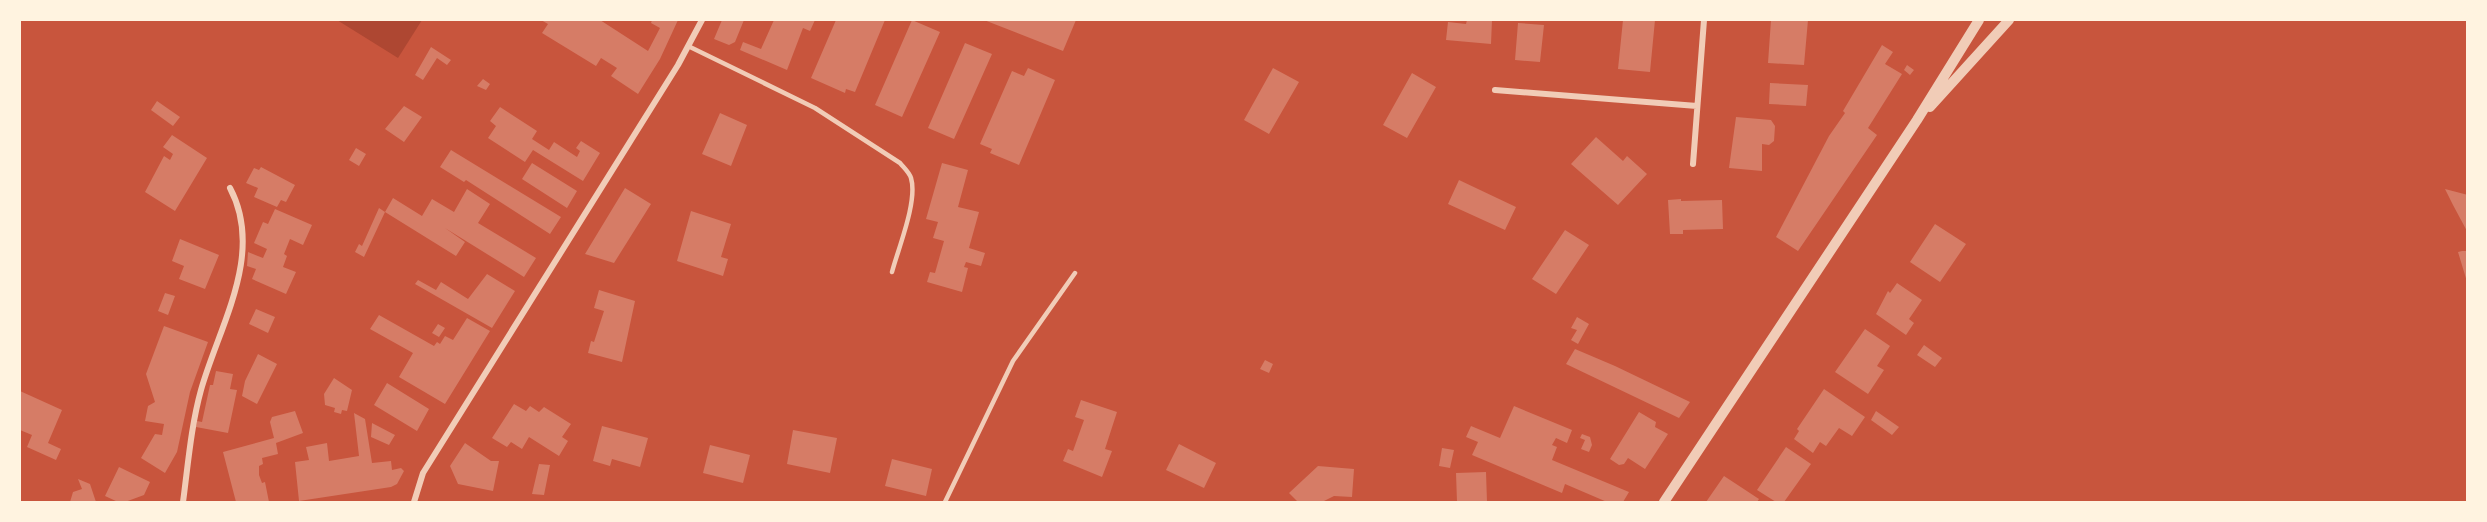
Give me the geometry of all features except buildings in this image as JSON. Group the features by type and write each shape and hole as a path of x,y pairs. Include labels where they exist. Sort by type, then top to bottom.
{"street":[{"path":"414,502 423,473 655,103 702,20"},
{"path":"1693,164 1704,20"},
{"path":"1664,502 1917,120 1979,20"},
{"path":"1917,120 2009,20"},
{"path":"1495,90 1697,106"},
{"path":"183,502 198,402 242,267 241,216 230,188"}],"lane":[{"path":"688,46 815,108 900,163 912,180 910,206 892,272"},
{"path":"945,502 1013,361 1075,273"}],"shaded area":[{"path":"337,20 422,20 398,58"}]}
